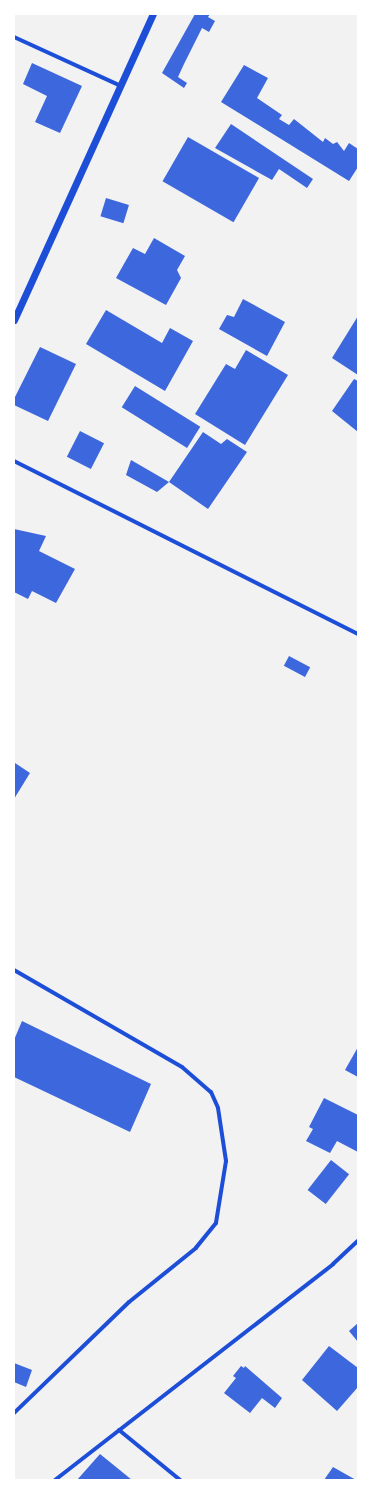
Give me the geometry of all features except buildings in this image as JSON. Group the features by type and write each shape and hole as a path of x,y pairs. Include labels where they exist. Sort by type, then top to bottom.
{"street":[{"path":"14,320 119,85 153,14"},
{"path":"14,37 119,85"},
{"path":"14,461 358,634"},
{"path":"14,970 182,1067 211,1092 218,1108 226,1161 216,1223 196,1248 128,1302 14,1414"},
{"path":"55,1480 333,1264 358,1241"},
{"path":"119,1430 180,1480"}]}
